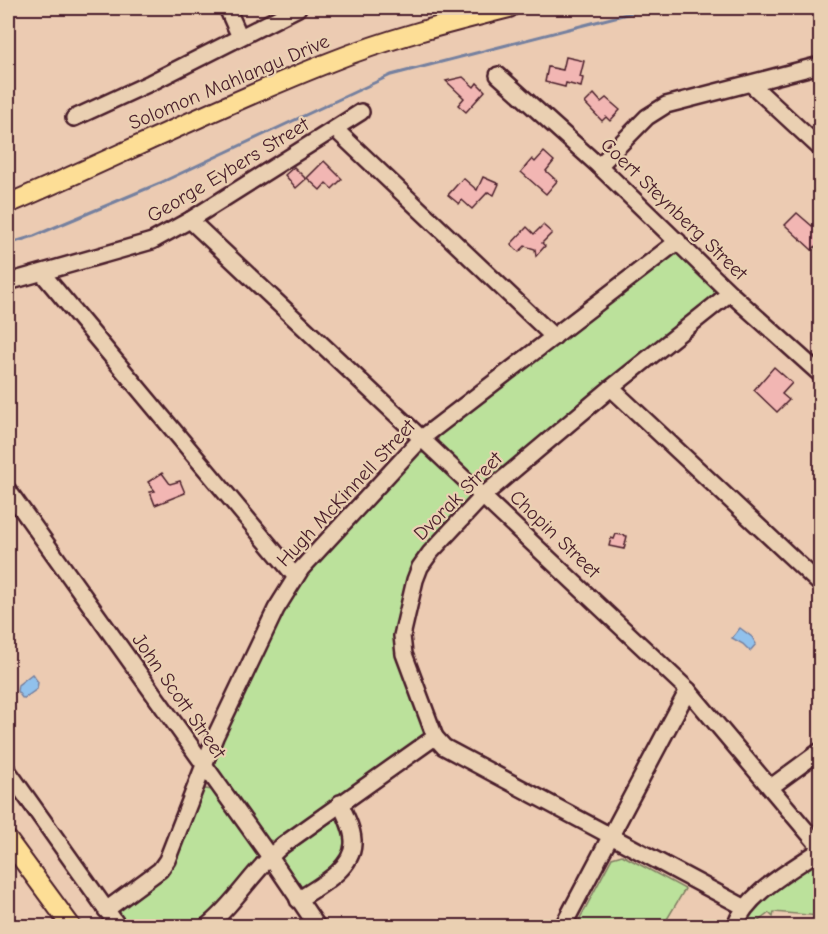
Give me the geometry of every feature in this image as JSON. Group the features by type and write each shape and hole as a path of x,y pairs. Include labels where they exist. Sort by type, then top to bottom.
{"main road":[{"name":"Solomon Mahlangu Drive","path":"8,204 190,121 322,65 446,24 509,8"},
{"path":"8,840 71,927"}],"street":[{"path":"227,8 240,37"},
{"path":"74,118 298,8"},
{"path":"599,166 647,117 658,109 676,102 820,65"},
{"name":"Coert Steynberg Street","path":"498,75 599,166 730,293 820,374"},
{"path":"751,84 820,148"},
{"name":"George Eybers Street","path":"8,282 144,244 190,220 361,112"},
{"path":"335,129 554,337"},
{"name":"Chopin Street","path":"190,220 688,690 820,848"},
{"name":"Hugh McKinnell Street","path":"106,910 160,870 164,864 203,766 276,609 295,576 422,438 678,241"},
{"path":"42,273 295,576"},
{"name":"Dvorak Street","path":"435,737 402,648 403,629 414,580 420,567 430,553 484,495 611,388 730,293"},
{"path":"611,388 820,584"},
{"name":"John Scott Street","path":"8,490 270,857 317,927"},
{"path":"563,927 688,690"},
{"path":"207,927 230,905 270,857 340,803 435,737 452,752 744,907"},
{"path":"771,787 820,752"},
{"path":"8,771 118,927"},
{"path":"298,900 339,871 352,850 352,833 340,803"},
{"path":"735,927 744,907 820,848"}],"green space":[{"path":"672,254 681,254 716,286 713,298 492,480 486,482 474,480 438,445 438,435"},
{"path":"425,452 470,491 470,501 412,566 394,642 425,732 424,736 278,841 265,840 212,766 212,758 292,589 415,456"},
{"path":"200,790 213,790 256,850 258,863 199,926 126,926 120,916 122,905 159,878"},
{"path":"331,819 340,820 349,843 336,867 299,889 281,861 283,852"},
{"path":"622,855 685,889 663,926 576,926 612,858"},
{"path":"815,863 820,864 820,916 774,912 773,917 769,913 752,926 741,926 754,907 763,899"}],"water":[{"path":"740,628 752,637 756,644 750,651 732,638"},
{"path":"32,674 38,682 37,689 23,699 17,691 18,685"}],"building":[{"path":"566,57 584,61 580,77 583,78 581,87 566,83 565,87 545,82 548,67 563,70"},
{"path":"463,77 474,87 477,83 485,91 466,112 458,105 464,98 446,81"},
{"path":"594,94 601,102 606,98 620,110 610,121 606,117 602,121 585,103"},
{"path":"544,152 554,161 546,171 557,181 546,194 521,172 532,159 535,162"},
{"path":"324,161 342,179 332,189 326,183 320,190 307,178"},
{"path":"294,167 306,179 296,188 285,175"},
{"path":"483,177 499,184 494,195 488,192 472,209 462,200 459,204 448,195 463,178 477,190"},
{"path":"797,213 812,226 816,222 820,226 820,241 812,250 785,225"},
{"path":"543,225 552,233 542,243 545,246 536,256 535,249 525,246 519,252 511,244 527,227 534,234"},
{"path":"774,367 792,383 782,394 789,400 777,412 754,390"},
{"path":"162,473 170,484 180,481 185,493 155,505 150,492 155,491 148,482"},
{"path":"616,534 627,536 624,549 609,546 611,538 614,539"}],"waterway":[{"path":"8,244 34,236 160,183 391,75 650,8"}]}
